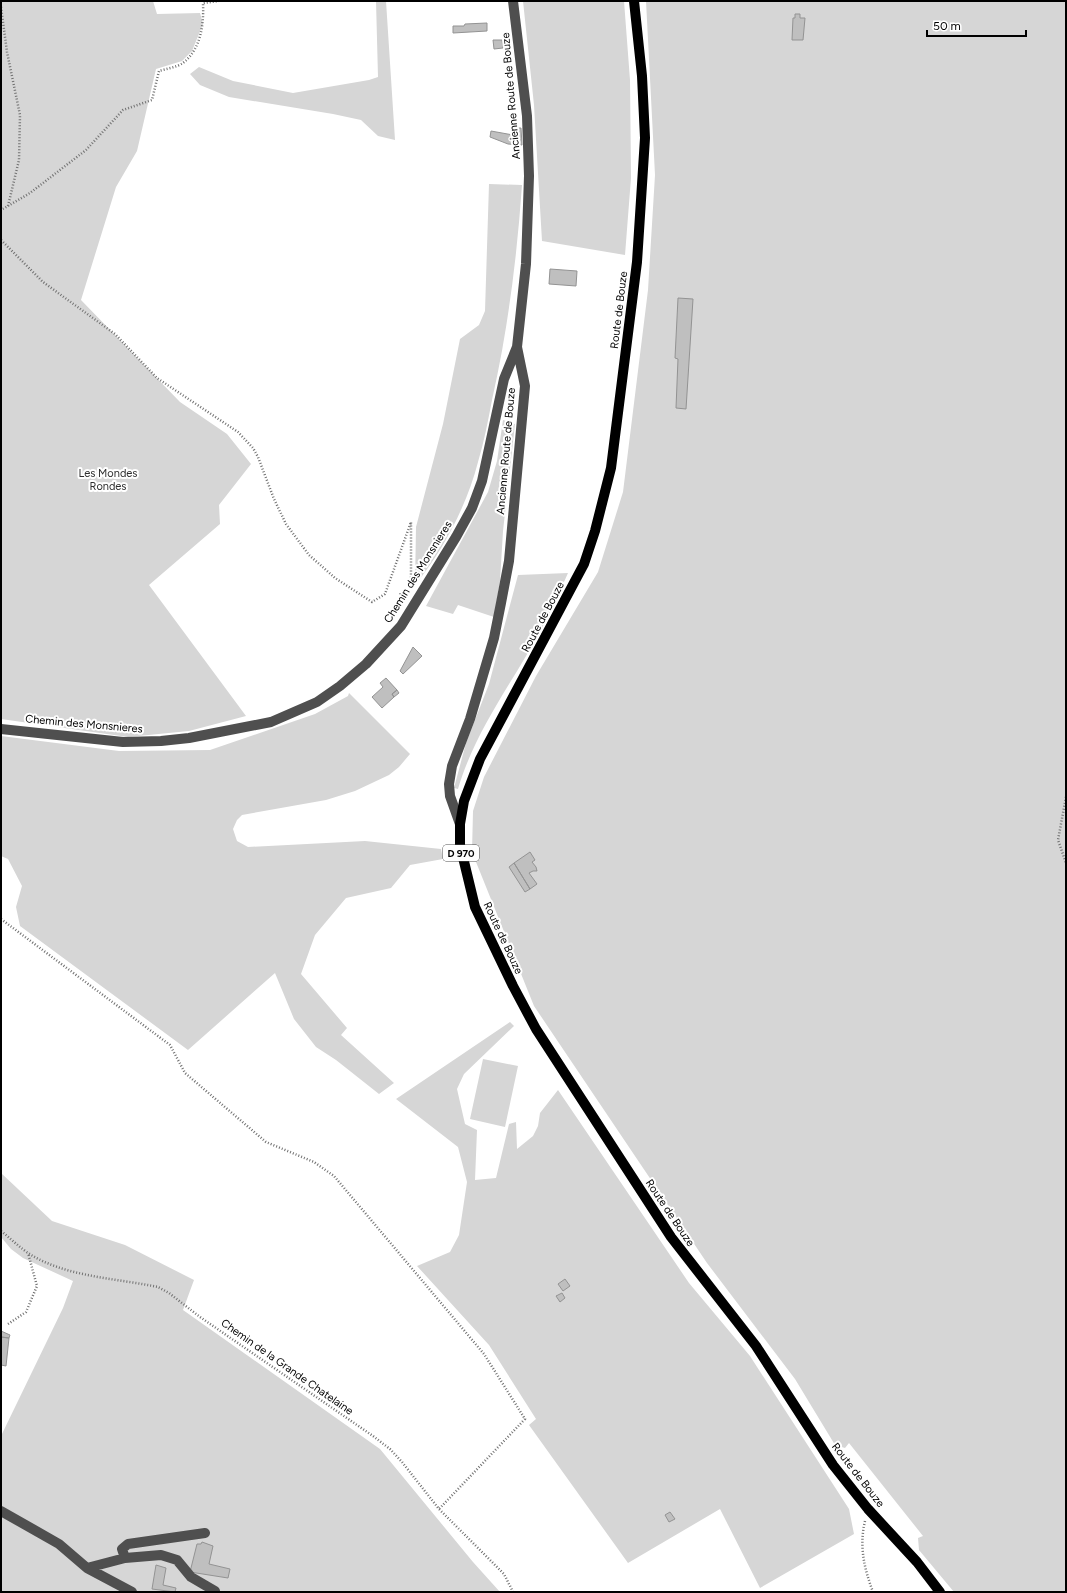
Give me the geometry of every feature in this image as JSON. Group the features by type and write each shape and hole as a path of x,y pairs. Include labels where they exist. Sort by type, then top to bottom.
{"main road":[{"name":"Route de Bouze","path":"634,1 642,76 645,138 637,262 610,474 596,531 584,564 480,759 464,801 460,824 460,846 463,862 474,907 536,1029 671,1237 756,1346 833,1465 868,1509 918,1562 940,1592"}],"street":[{"name":"Ancienne Route de Bouze","path":"460,824 450,796 449,784 452,766 470,719 494,638 509,562 525,386 517,347 526,264 529,176 527,116 513,1"},
{"name":"Chemin des Monsnieres","path":"1,729 123,742 161,741 189,738 271,722 317,702 340,686 366,664 401,626 456,537 472,508 482,481 504,379 517,347"},
{"path":"1,1511 59,1544 87,1568 131,1592"},
{"path":"125,1558 122,1549 128,1544 205,1533"},
{"path":"87,1568 125,1558 161,1555 177,1560 191,1577 215,1591"}],"path":[{"path":"1,210 30,194 86,150 123,110 152,100 159,71 182,64 196,50 204,18 203,3 219,1"},
{"path":"1,7 7,52 20,115 19,160 8,206"},
{"path":"1,240 42,282 115,334 158,378 238,432 253,448 258,457 274,499 286,524 310,555 335,578 372,602 385,594 411,522 411,596"},
{"path":"1066,796 1058,840 1066,863"},
{"path":"1,919 170,1045 185,1073 266,1142 314,1162 334,1176 484,1354 525,1419 439,1509"},
{"name":"Chemin de la Grande Chatelaine","path":"1,1231 28,1253 72,1272 154,1286 170,1293 200,1317 390,1449 439,1509 504,1574 513,1592"},
{"path":"8,1324 26,1312 37,1286 28,1253"},
{"path":"868,1509 862,1532 861,1544 864,1563 874,1592"}],"green space":[{"name":"Les Mondes Rondes","path":"1,1 153,1 157,14 200,13 203,24 192,51 182,61 156,69 137,151 116,187 81,300 180,402 227,434 251,464 219,505 220,524 149,585 246,716 189,731 128,737 1,719"},
{"path":"376,1 386,1 395,140 378,136 361,120 229,97 200,85 190,74 199,67 233,81 293,93 369,80 378,77"},
{"path":"523,1 624,1 630,80 631,178 625,255 542,241 534,105"},
{"path":"646,1 1066,1 1066,1592 954,1592 919,1550 918,1538 923,1536 849,1443 845,1448 835,1445 795,1379 707,1263 534,1006 472,852 473,811 484,777 536,676 598,572 623,492 648,290 655,175"},
{"path":"489,184 522,185 515,266 503,347 484,439 467,495 453,527 435,557 415,585 416,527 443,424 460,339 479,325 485,311"},
{"path":"503,420 515,424 503,531 500,581 494,617 458,605 453,614 426,606 488,492 497,461"},
{"path":"568,573 543,626 485,725 458,789 454,788 466,743 489,684 518,575"},
{"path":"349,693 410,754 399,767 389,775 355,791 326,800 242,815 237,820 233,829 237,841 248,847 365,841 441,849 443,859 410,865 391,888 346,898 315,935 301,974 347,1028 341,1035 394,1083 379,1094 336,1060 316,1047 294,1019 275,973 188,1050 20,926 16,907 22,886 8,859 1,856 1,736 119,751 210,750 315,714 348,696"},
{"path":"510,1022 514,1026 464,1074 457,1089 465,1124 477,1130 475,1180 496,1178 509,1124 516,1122 517,1149 533,1136 538,1126 540,1113 558,1090 689,1283 750,1356 849,1509 854,1534 760,1588 720,1509 628,1563 529,1425 536,1419 489,1345 417,1266 450,1252 459,1235 467,1182 458,1147 396,1099"},
{"path":"483,1059 518,1066 505,1127 470,1119"},
{"path":"1,1173 52,1221 125,1245 194,1280 183,1310 380,1449 473,1562 500,1592 1,1592 1,1436 63,1308 73,1281 23,1258 11,1249 1,1237"}],"building":[{"path":"795,14 800,14 800,18 805,18 803,40 792,40 793,18 795,18"},
{"path":"487,23 487,31 453,33 453,26"},
{"path":"493,40 502,40 503,48 494,49"},
{"path":"513,128 521,128 522,145 508,144 490,137 491,131 513,135"},
{"path":"550,269 577,271 576,286 549,284"},
{"path":"678,298 693,299 686,409 676,408 678,359 675,358"},
{"path":"413,647 422,656 403,674 400,671"},
{"path":"386,678 397,690 392,694 394,697 382,708 372,697 383,687 380,683"},
{"path":"397,690 399,693 394,697 392,694"},
{"path":"530,852 535,860 532,862 537,871 529,873 537,884 530,889 514,863"},
{"path":"514,863 530,889 525,892 509,867"},
{"path":"565,1279 570,1286 563,1291 558,1284"},
{"path":"562,1293 565,1298 560,1302 556,1296"},
{"path":"1,1331 10,1335 9,1338 1,1337"},
{"path":"1,1337 9,1338 6,1366 1,1365"},
{"path":"670,1512 675,1519 669,1522 665,1515"},
{"path":"202,1542 213,1546 209,1564 230,1569 228,1578 190,1572 197,1544 201,1544"},
{"path":"156,1565 166,1568 163,1585 176,1588 175,1592 152,1589"}]}
